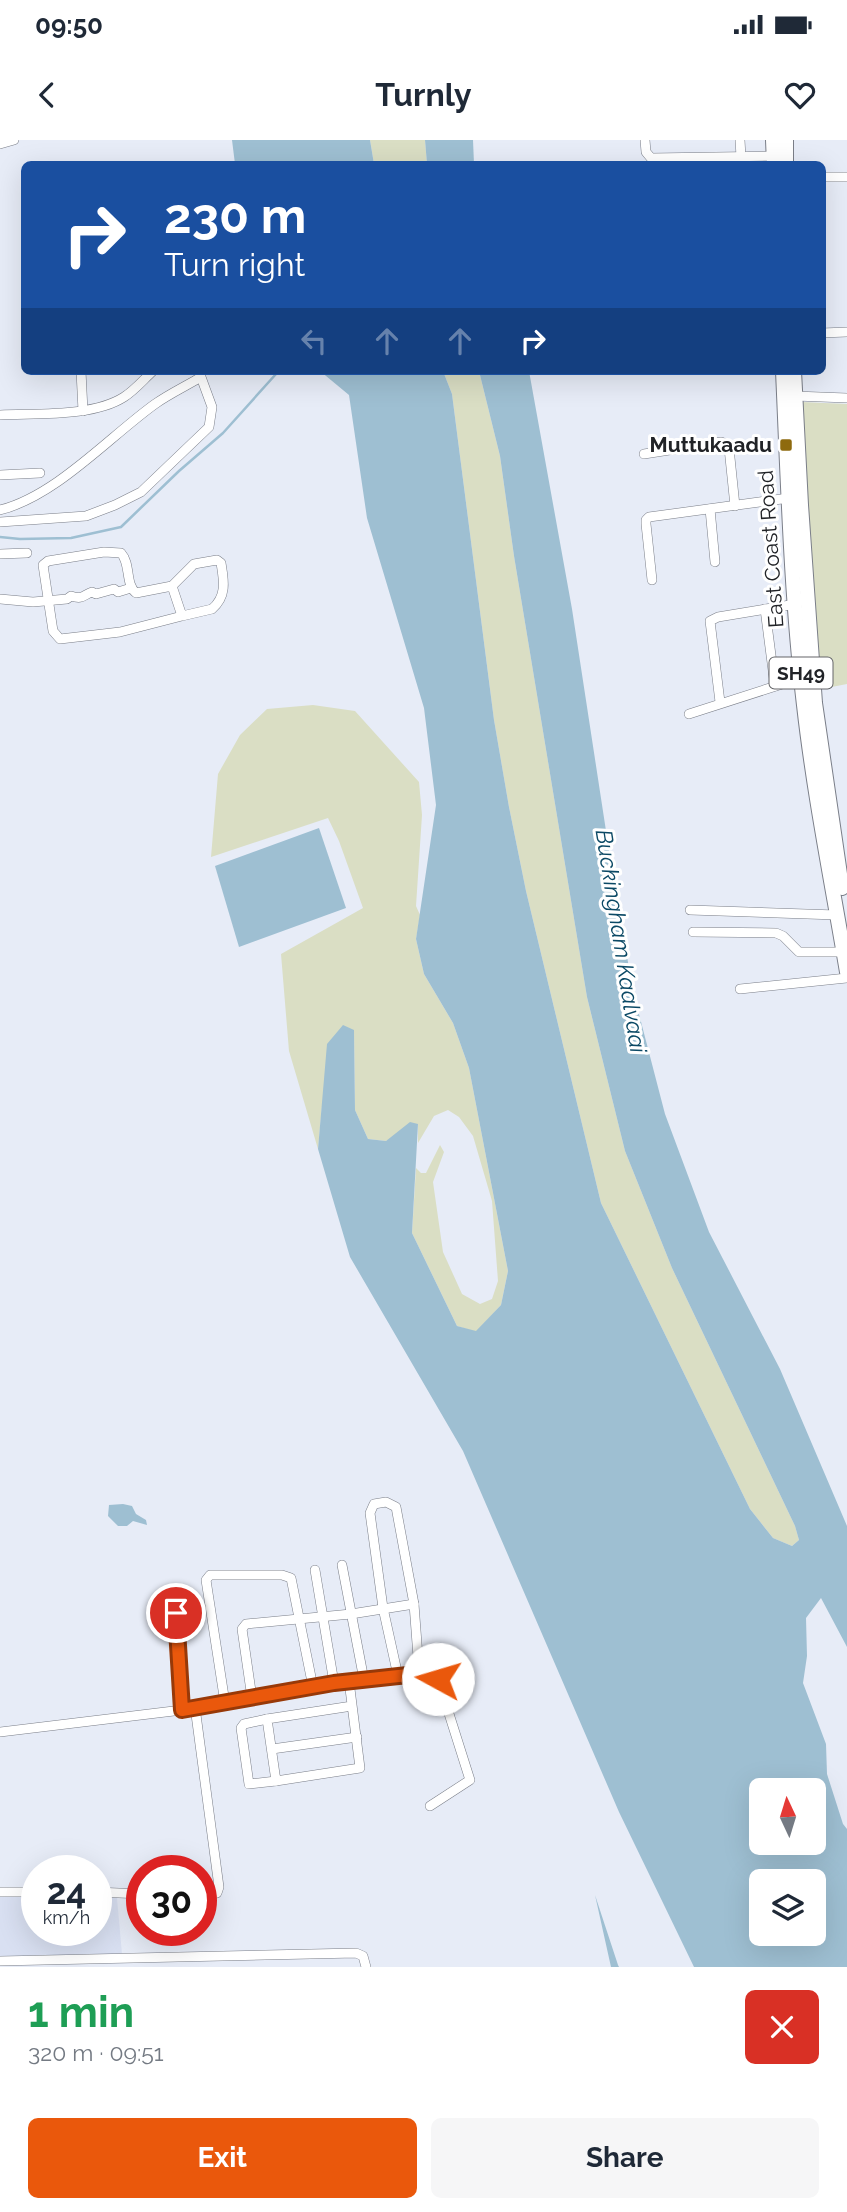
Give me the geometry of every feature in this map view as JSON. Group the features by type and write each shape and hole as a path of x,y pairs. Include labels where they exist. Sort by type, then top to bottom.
{"main road":[{"path":"773,140 774,160"},
{"path":"786,140 786,161"},
{"name":"East Coast Road","path":"783,375 801,678 808,695"},
{"name":"East Coast Road","path":"794,375 808,695 842,920 847,972"}],"street":[{"path":"0,145 14,140"},
{"path":"645,140 646,152 651,158 741,157 774,160"},
{"path":"740,140 741,157"},
{"path":"826,177 847,177"},
{"path":"826,333 847,332"},
{"path":"81,375 83,411"},
{"path":"0,415 83,411 109,404 125,396 149,375"},
{"path":"0,510 33,496 102,449 155,404 201,377 212,407 209,427 141,492 86,516 0,523"},
{"path":"794,396 847,398"},
{"path":"644,454 721,442 726,444 729,448 735,506"},
{"path":"0,475 40,473"},
{"path":"652,580 646,520 657,515 789,498"},
{"path":"710,509 715,562"},
{"path":"0,599 49,602 71,601 172,586 194,564 216,560 221,563 224,590 216,606 206,611 120,632 60,639 53,631 49,602 43,571 44,562 104,552 123,554 133,590"},
{"path":"0,554 27,553"},
{"path":"172,586 182,616"},
{"path":"720,702 710,621 718,617 796,604"},
{"path":"765,609 775,686"},
{"path":"689,714 801,678"},
{"path":"690,910 842,920"},
{"path":"693,932 776,933 783,936 799,952 844,953"},
{"path":"740,989 847,978"},
{"path":"398,1676 383,1608 370,1510 374,1504 386,1502 396,1507 414,1604 419,1671"},
{"path":"342,1565 364,1679"},
{"path":"315,1570 334,1683"},
{"path":"225,1703 207,1577 289,1576 313,1687"},
{"path":"252,1698 243,1626 265,1620 351,1614 414,1604"},
{"path":"176,1613 182,1710"},
{"path":"0,1732 182,1710 334,1683 417,1674 419,1671"},
{"path":"419,1671 438,1679 470,1780 430,1806"},
{"path":"349,1681 360,1768 249,1784 241,1728 244,1724 352,1706"},
{"path":"195,1707 215,1855"},
{"path":"267,1719 276,1781"},
{"path":"272,1749 356,1737"},
{"path":"217,1872 217,1893"},
{"path":"0,1892 21,1892"},
{"path":"0,1961 356,1953 363,1956 366,1967"}],"shaded area":[{"path":"0,1896 21,1897 21,1946 112,1946 112,1898 117,1898 122,1954 0,1956"}],"green space":[{"path":"370,140 425,140 427,161 374,161"},
{"path":"445,375 480,375 500,456 587,997 625,1151 672,1268 795,1526 799,1540 792,1546 773,1538 750,1509 601,1203 526,891 509,807 494,720 452,394"},
{"path":"802,402 847,404 847,684 816,690"},
{"path":"313,705 355,711 419,782 422,815 416,906 420,915 416,939 424,974 453,1023 469,1068 508,1271 501,1305 476,1332 457,1326 412,1233 416,1168 421,1173 426,1173 440,1145 444,1152 433,1182 443,1252 462,1294 480,1304 492,1299 498,1281 492,1201 473,1136 459,1117 448,1110 434,1116 418,1143 418,1124 386,1141 368,1139 355,1110 354,1030 322,1106 318,1149 289,1051 281,954 363,908 328,818 211,857 218,774 240,735 267,709"}],"water":[{"path":"232,140 370,140 374,161 235,161"},
{"path":"425,140 473,140 474,161 427,161"},
{"name":"Buckingham Kaalvaai","path":"325,375 445,375 452,394 494,720 509,807 526,891 601,1203 750,1509 773,1538 792,1546 799,1540 795,1526 672,1268 625,1151 587,997 500,456 480,375 530,375 572,609 633,991 665,1114 709,1232 780,1369 847,1526 847,1647 821,1598 806,1618 807,1656 803,1683 826,1744 827,1774 847,1829 847,1967 694,1967 619,1812 463,1451 350,1257 318,1149 327,1044 343,1025 354,1030 355,1110 368,1139 386,1141 410,1122 418,1124 412,1233 457,1326 476,1331 501,1305 508,1271 469,1068 453,1023 424,974 416,939 436,805 424,708 367,518 349,395"},
{"path":"319,828 346,908 239,947 215,866"},
{"path":"109,1505 132,1506 136,1514 146,1520 147,1525 133,1521 127,1526 118,1526 108,1516"},
{"path":"595,1895 618,1965 619,1967 611,1967"}],"waterway":[{"path":"0,537 71,538 121,527 223,433 275,375"}],"place":[{"name":"Muttukaadu","path":"786,445"}],"route":[{"path":"176,1613 182,1710 334,1683 417,1674 419,1671 438,1679"}]}
